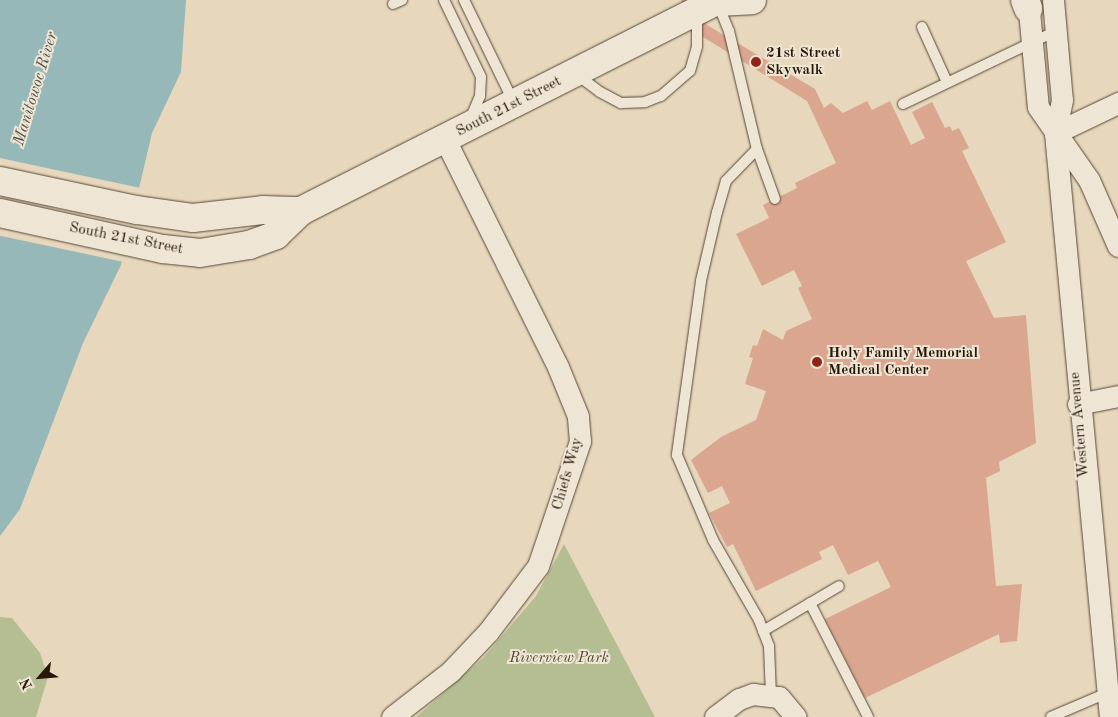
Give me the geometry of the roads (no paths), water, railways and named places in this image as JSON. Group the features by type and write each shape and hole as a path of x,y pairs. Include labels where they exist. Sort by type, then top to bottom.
{"main road":[{"name":"South 21st Street","path":"0,213 129,242 200,253 222,251 276,235 301,211 711,5 752,0"},
{"name":"South 21st Street","path":"0,181 137,210 193,218 263,210 301,211"}],"street":[{"name":"Western Avenue","path":"1053,0 1062,100 1055,133 1078,404 1113,691 1110,717"},
{"name":"Western Avenue","path":"1027,3 1037,102 1055,133"},
{"path":"1118,103 1055,133 1089,180 1118,246"},
{"name":"Chiefs Way","path":"392,717 450,671 488,632 533,574 549,540 580,441 578,416 558,366 455,134"},
{"path":"1078,404 1118,396"},
{"path":"715,717 745,697 770,695 784,699 796,717"}],"lane":[{"path":"444,0 481,77 480,96 455,134"},
{"path":"464,0 514,104"},
{"path":"575,74 600,92 621,103 645,102 661,96 690,71 711,5"},
{"path":"711,5 742,74 757,149 775,199"},
{"path":"922,27 947,82"},
{"path":"903,104 1056,31"},
{"path":"757,149 726,181 717,212 701,281 678,455 713,540 763,631 768,646 770,695"},
{"path":"763,631 839,586"},
{"path":"810,603 868,717"},
{"path":"1051,717 1113,691"}],"water":[{"name":"Manitowoc River","path":"0,0 186,0 181,72 152,133 121,265 83,343 20,509 0,536"}],"place":[{"name":"21st Street Skywalk","path":"756,62"},
{"name":"Holy Family Memorial Medical Center","path":"817,362"}],"park label":[{"name":"Riverview Park","path":"559,659"}]}
